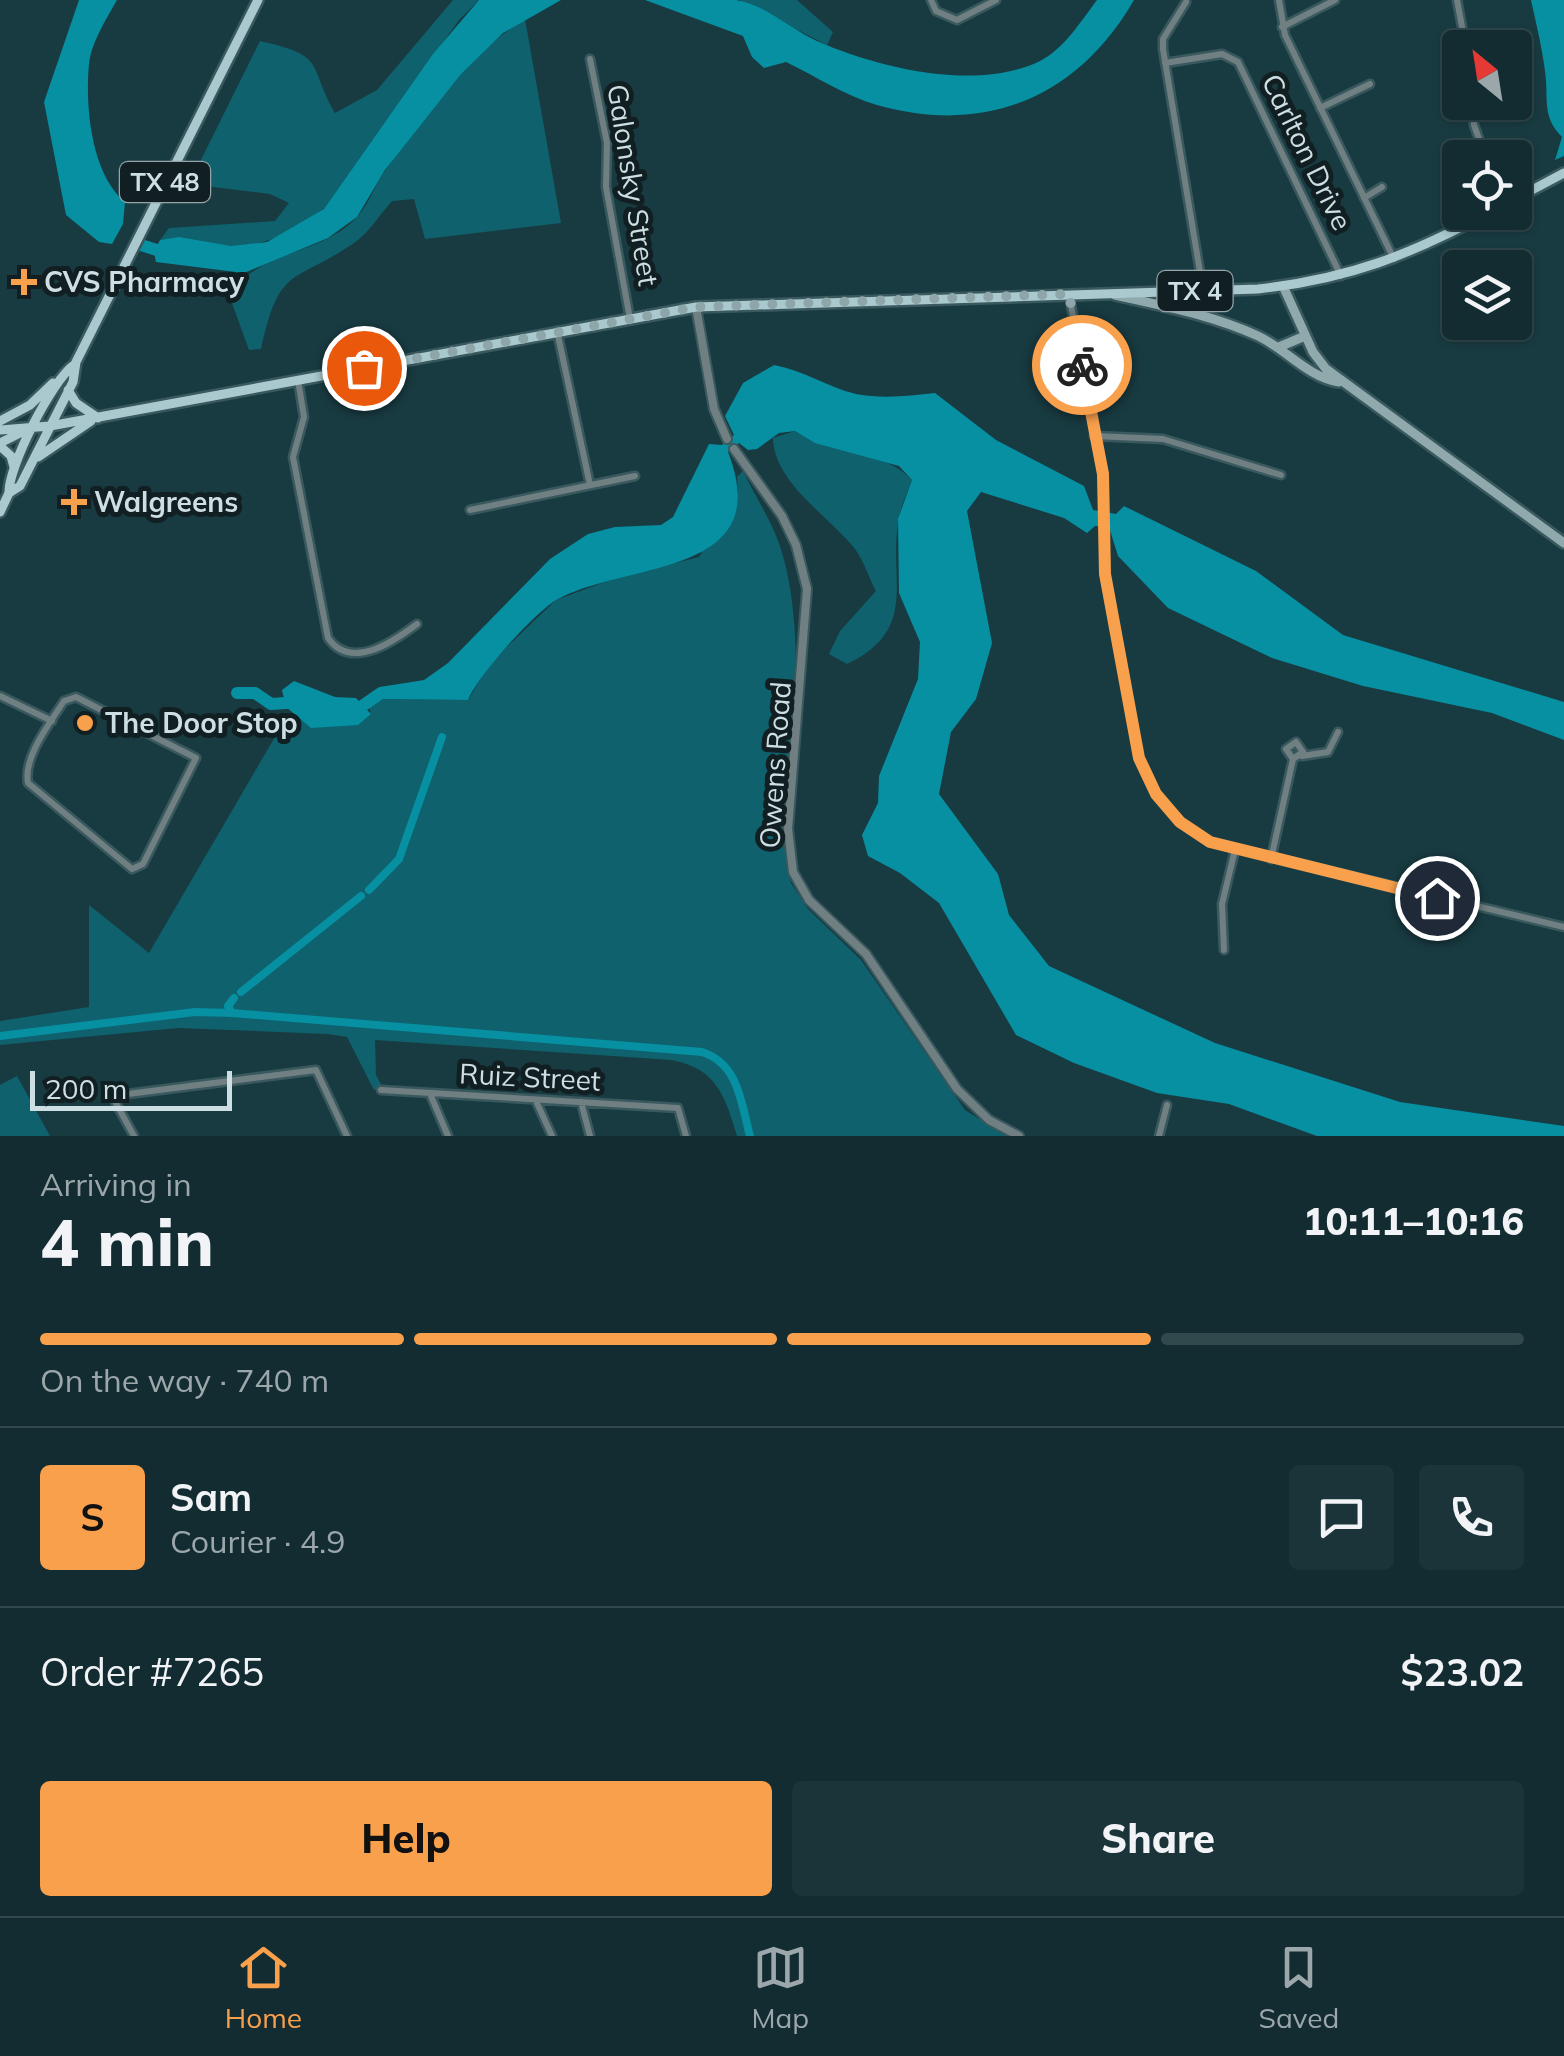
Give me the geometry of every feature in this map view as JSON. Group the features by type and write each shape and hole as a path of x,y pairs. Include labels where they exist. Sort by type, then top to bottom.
{"main road":[{"name":"TX 48","path":"50,426 68,390 74,365 258,0"},
{"path":"1532,190 1564,173"},
{"name":"TX 4","path":"10,493 8,479 29,429 558,331 696,307 1283,286 1342,277 1394,260 1454,230"},
{"path":"1283,286 1304,336 1342,382 1564,543"},
{"path":"1107,294 1200,314 1279,347 1324,380 1342,382"},
{"path":"1279,347 1304,336"},
{"name":"TX 48","path":"0,421 40,397 74,365"},
{"path":"14,467 11,456 0,444 29,429 62,373"},
{"path":"68,390 76,402 98,418"},
{"name":"TX 4","path":"0,512 31,464 57,440 98,418"},
{"path":"0,430 14,426 29,429"},
{"path":"31,464 50,426"}],"street":[{"path":"932,0 936,10 957,20 996,0"},
{"path":"1280,0 1282,27 1394,260"},
{"path":"1282,27 1336,0"},
{"path":"1457,0 1463,30"},
{"path":"1186,2 1163,39 1203,290"},
{"name":"Carlton Drive","path":"1165,64 1222,54 1238,62 1342,277"},
{"name":"Galonsky Street","path":"590,58 606,144 606,187 630,318"},
{"path":"1320,108 1370,84"},
{"path":"1364,198 1382,187"},
{"path":"1069,294 1103,474 1101,542 1139,758 1156,794 1180,822 1210,842 1564,927"},
{"path":"696,307 711,398 727,439"},
{"path":"558,331 590,484"},
{"path":"298,380 304,417 293,456 328,638 342,652 353,654 384,645 417,624"},
{"path":"1094,436 1163,438 1281,475"},
{"name":"Owens Road","path":"734,449 782,516 796,544 807,589 788,829 792,872 809,900 866,954 957,1089 989,1120 1019,1136"},
{"path":"470,510 635,476"},
{"path":"0,696 52,721"},
{"path":"76,698 196,758 143,864 132,869 124,866 28,784 28,768 52,721 64,701 76,698"},
{"path":"1293,759 1328,752 1338,732"},
{"path":"1293,759 1286,752 1290,744 1302,746 1302,756"},
{"path":"1271,859 1293,759"},
{"path":"1224,950 1222,904 1235,850"},
{"path":"134,1136 112,1096 316,1070 347,1136"},
{"name":"Ruiz Street","path":"381,1090 678,1108 686,1136"},
{"path":"431,1095 448,1136"},
{"path":"536,1101 552,1136"},
{"path":"581,1102 590,1136"},
{"path":"1159,1136 1167,1105"}],"shaded area":[{"path":"79,0 117,0 93,48 88,81 98,157 104,175 125,202 123,224 112,244 99,242 66,215 44,102"},
{"path":"453,0 479,0 459,20 325,208 292,230 244,246 160,240 169,228 275,221 289,203 270,194 189,184 260,41 306,57 335,113 377,90"},
{"path":"479,0 561,0 503,33 461,74 385,170 357,217 328,238 244,273 156,262 154,252 160,240 179,237 231,246 267,242 324,209 433,54"},
{"path":"645,0 746,2 807,36 869,60 928,73 987,75 1015,70 1049,56 1097,0 1134,0 1086,62 1057,84 991,111 955,115 877,105 786,62 764,68 752,57 743,36"},
{"path":"739,0 797,0 833,32 827,45"},
{"path":"1531,0 1564,0 1564,156 1555,160 1562,137 1548,114 1544,62"},
{"path":"525,19 561,223 425,239 414,199 392,201 359,239 282,289 261,349 249,350 229,295 257,269 326,239 357,217 381,176 431,108 484,50"},
{"path":"774,365 856,394 886,397 935,393 996,440 1084,486 1093,510 1116,514 1124,506 1256,571 1343,635 1564,702 1564,740 1492,713 1363,686 1272,658 1168,608 1118,556 1109,527 1095,526 1087,533 1064,518 981,492 967,511 992,643 976,699 951,732 939,794 998,874 1009,915 1049,966 1215,1043 1400,1102 1564,1126 1564,1136 1317,1136 1229,1104 1157,1093 1074,1063 1016,1035 939,903 900,873 868,856 862,835 878,803 879,776 918,679 920,642 899,593 898,519 912,480 899,466 815,443 795,431 779,433 757,449 748,450 739,443 728,452 738,493 732,522 714,543 688,558 558,599 508,645 468,700 383,699 380,687 424,680 448,663 550,559 588,534 615,527 661,525 673,517 709,444 722,445 734,435 725,416 743,383"},
{"path":"795,431 887,463 912,480 899,518 893,618 885,635 870,650 847,664 829,654 840,631 876,591 855,549 783,470 773,438"},
{"path":"743,471 775,533 793,609 796,696 786,865 791,883 808,909 861,960 965,1110 1007,1136 737,1136 717,1086 699,1070 672,1060 375,1040 376,1075 382,1086 374,1090 347,1037 328,1034 178,1028 0,1045 0,1021 89,1007 89,905 149,953 286,718 309,721 371,714 369,707 383,699 468,700 489,664 556,600 618,577 699,557 738,492 737,477"},
{"path":"294,681 335,697 356,698 371,714 358,725 311,728 286,707 282,690"},
{"path":"17,1076 50,1136 0,1136 0,1085"}],"waterway":[{"path":"141,245 166,253"},
{"path":"352,713 381,693 396,691"},
{"path":"237,693 255,693 271,704 300,702"},
{"path":"369,890 399,859 442,737"},
{"path":"241,992 361,896"},
{"path":"232,1013 228,1006 234,998"},
{"path":"0,1036 195,1012 702,1052 731,1075 750,1136"}],"way so far":[{"path":"364,368 696,307 1069,294 1082,365"}],"place":[{"name":"CVS Pharmacy","path":"24,282"},
{"name":"Walgreens","path":"74,502"},
{"name":"The Door Stop","path":"85,723"}],"route":[{"path":"1082,365 1103,474 1101,542 1121,671 1139,758 1156,794 1180,822 1210,842 1437,898"}]}
